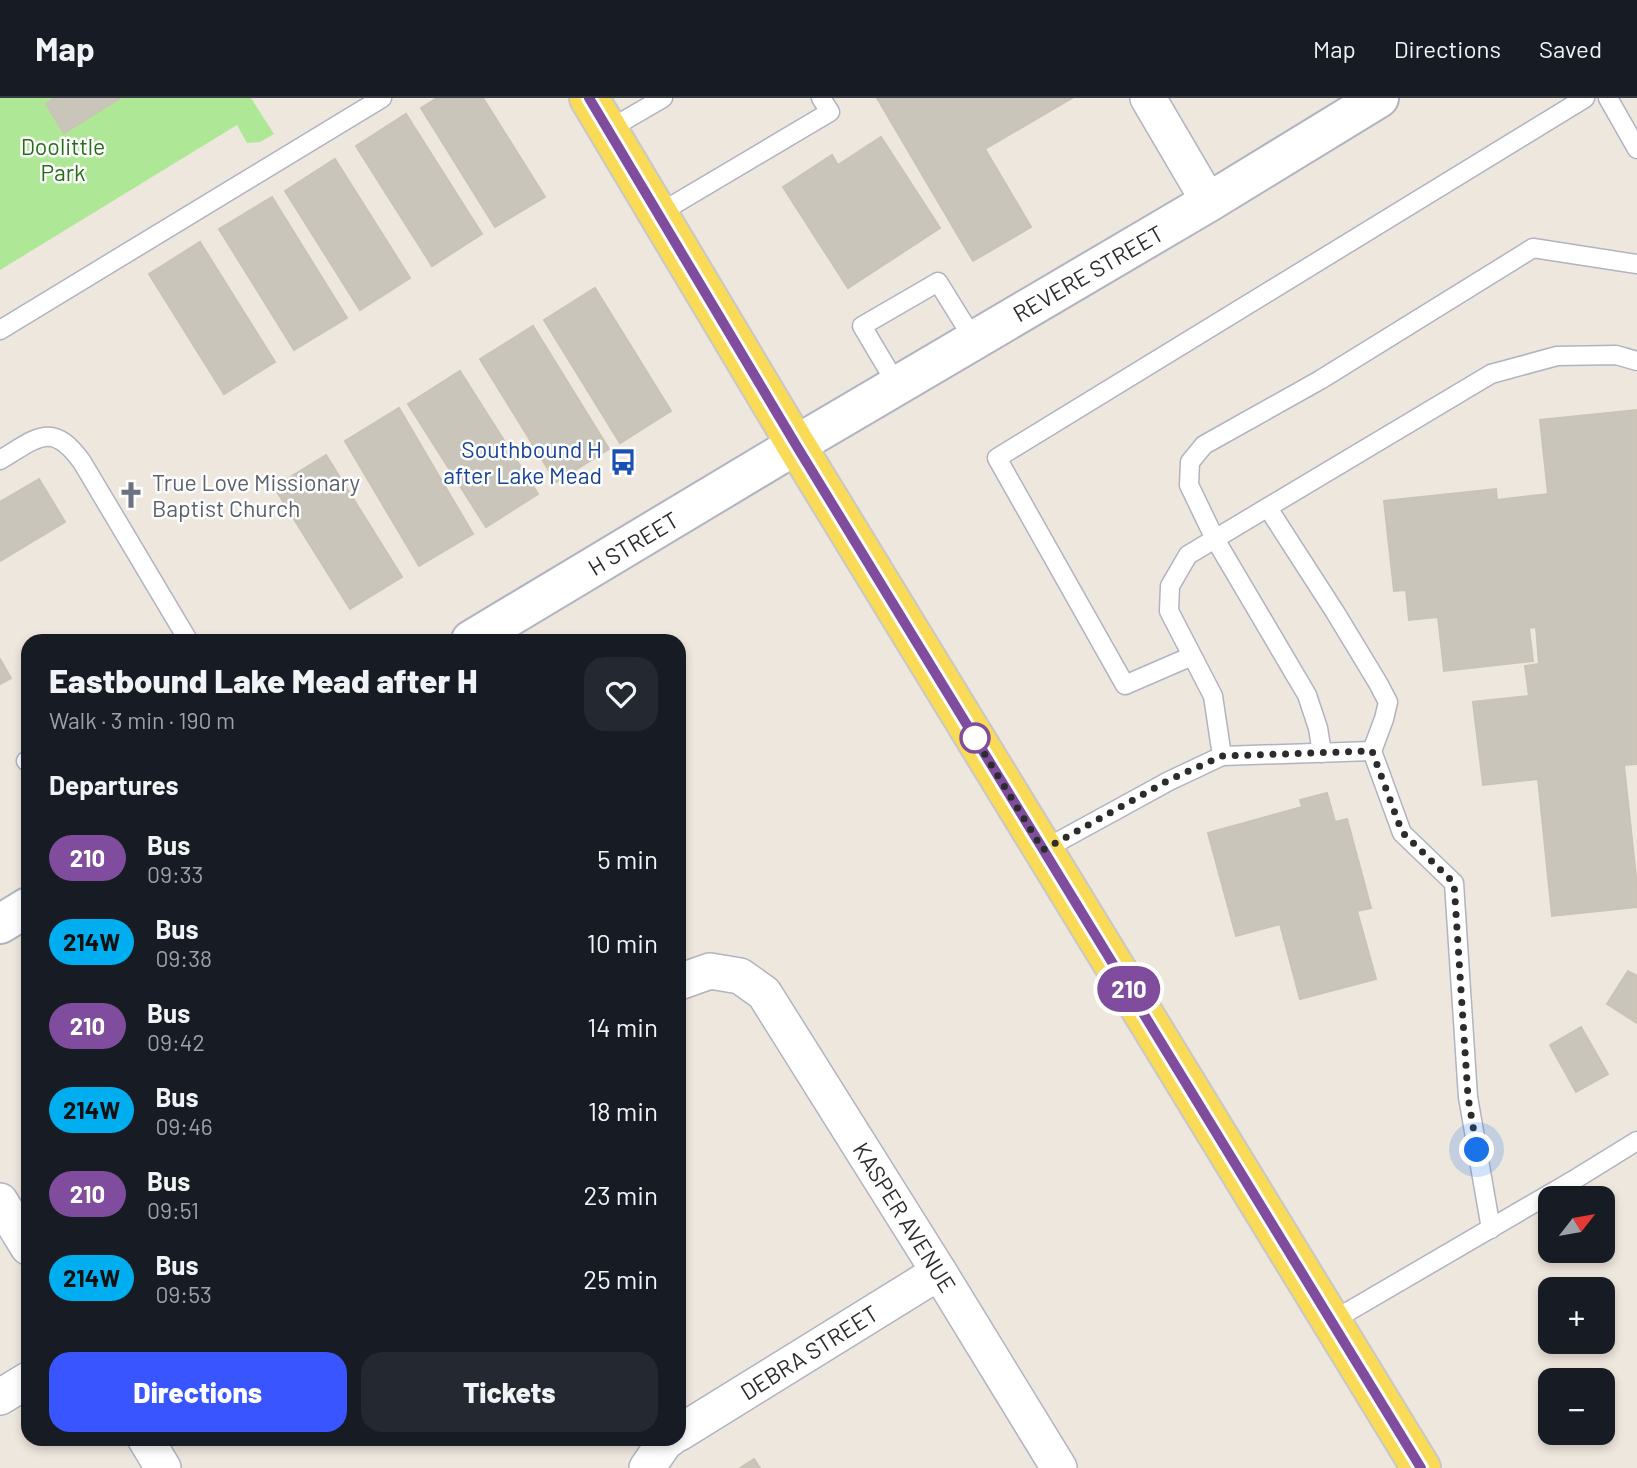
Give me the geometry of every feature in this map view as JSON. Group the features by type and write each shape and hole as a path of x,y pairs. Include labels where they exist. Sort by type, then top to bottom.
{"main road":[{"path":"599,114 796,445 1421,1468"}],"street":[{"path":"1148,98 1209,202"},
{"name":"REVERE STREET","path":"796,445 1380,98"},
{"name":"H STREET","path":"481,634 796,445"},
{"path":"0,924 21,911"},
{"name":"KASPER AVENUE","path":"686,978 710,971 740,976 764,993 1059,1468"},
{"path":"0,1201 21,1236"},
{"name":"DEBRA STREET","path":"686,1429 939,1272"},
{"path":"0,1397 21,1384"},
{"path":"150,1446 163,1468"},
{"path":"647,1468 662,1446"}],"lane":[{"path":"0,330 382,98"},
{"path":"599,114 663,98"},
{"path":"658,214 830,112 821,98"},
{"path":"1192,656 1125,685 997,458 1585,98"},
{"path":"1608,98 1637,149"},
{"path":"1322,752 1307,695 1215,540 1189,485 1190,462 1204,445 1320,380 1533,248 1637,264"},
{"path":"897,385 862,326 938,282 974,340"},
{"path":"1222,756 1213,696 1169,611 1170,586 1188,555 1491,374 1558,356 1616,355 1637,361"},
{"path":"0,460 39,436 51,436 71,446 184,634"},
{"path":"1268,508 1335,612 1388,702 1372,751 1402,832 1454,883 1468,1097 1490,1229"},
{"path":"1043,850 1169,780 1222,756 1372,751"},
{"path":"1332,1321 1637,1141"}],"green space":[{"name":"Doolittle Park","path":"0,98 251,98 274,134 260,142 247,143 237,125 0,270"}],"building":[{"path":"55,98 120,98 64,133 46,104"},
{"path":"437,98 483,98 545,197 495,227 421,108"},
{"path":"877,98 1072,98 985,149 1031,227 973,261"},
{"path":"406,114 482,234 432,266 356,146"},
{"path":"881,137 940,228 848,288 783,187 832,155 838,165"},
{"path":"335,159 410,278 360,310 285,191"},
{"path":"272,197 347,318 294,350 219,229"},
{"path":"200,242 275,362 224,394 149,274"},
{"path":"595,288 671,411 620,443 544,320"},
{"path":"533,326 609,449 556,482 480,359"},
{"path":"460,371 538,494 486,527 408,404"},
{"path":"399,408 473,534 419,566 345,441"},
{"path":"1637,410 1637,764 1624,765 1637,907 1552,916 1538,779 1483,785 1473,702 1529,696 1525,666 1539,664 1536,627 1529,628 1533,661 1444,671 1438,617 1409,620 1406,590 1394,591 1384,501 1496,489 1497,500 1548,494 1540,420"},
{"path":"326,455 402,577 350,609 274,487"},
{"path":"39,479 65,522 0,561 0,502"},
{"path":"0,659 11,678 0,684"},
{"path":"1327,793 1335,822 1347,819 1371,908 1357,911 1376,979 1300,999 1280,924 1236,936 1208,833 1302,807 1300,800"},
{"path":"1628,971 1637,976 1637,1023 1607,1004"},
{"path":"1581,1027 1608,1074 1576,1092 1550,1045"},
{"path":"754,1459 760,1468 740,1468"}],"bus line":[{"name":"210","path":"589,98 796,445 1421,1468"}],"place":[{"name":"Southbound H after Lake Mead","path":"623,462"},
{"name":"True Love Missionary Baptist Church","path":"131,495"}],"route":[{"path":"975,738 970,730 1043,850 1169,780 1222,756 1372,751 1402,832 1454,883 1468,1097 1477,1150"}]}
